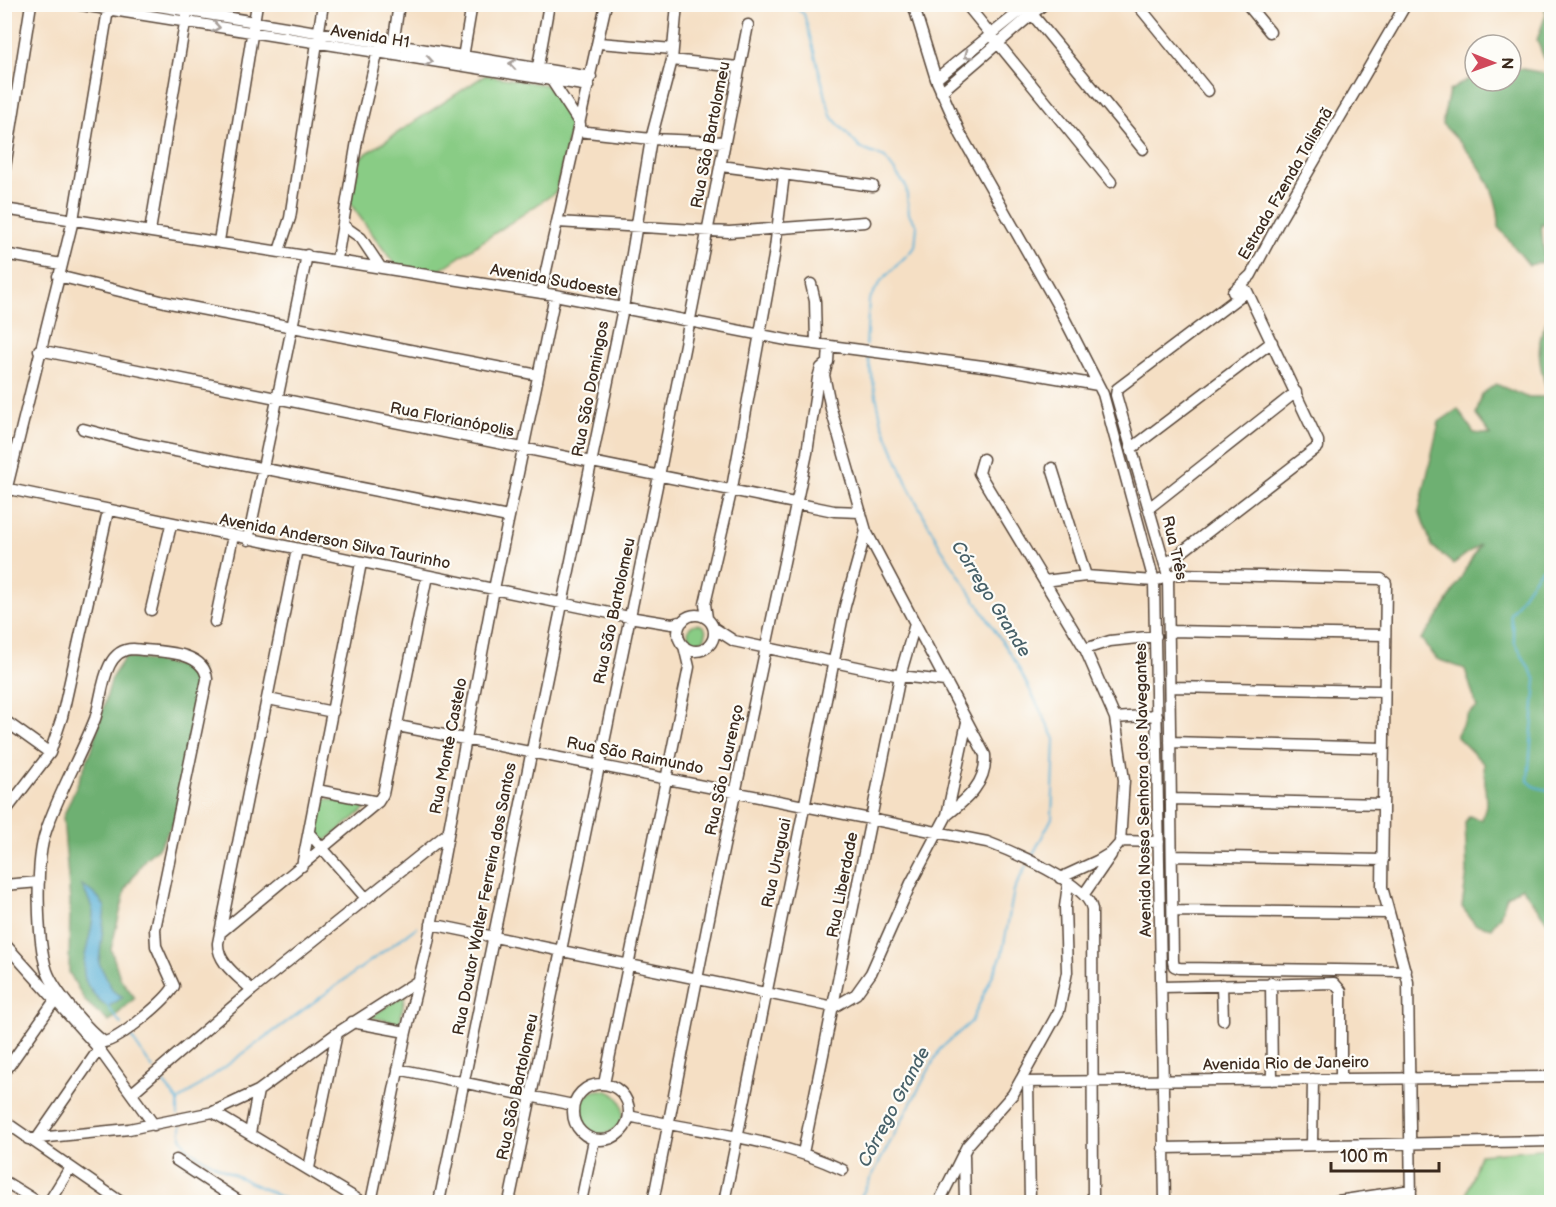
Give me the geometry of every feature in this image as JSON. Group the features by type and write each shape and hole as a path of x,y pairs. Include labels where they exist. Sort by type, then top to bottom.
{"street":[{"path":"4,174 31,4"},
{"name":"Avenida H1","path":"75,4 186,12 252,33 317,38 590,82"},
{"name":"Avenida H1","path":"146,4 254,22 317,38"},
{"path":"219,241 257,4"},
{"path":"279,251 290,218 323,4"},
{"path":"392,50 399,4"},
{"path":"463,61 472,4"},
{"path":"537,73 549,4"},
{"path":"541,293 606,4"},
{"name":"Rua São Domingos","path":"562,603 623,308 634,225 651,139 672,55 677,4"},
{"name":"Avenida Nossa Senhora dos Navegantes","path":"913,4 936,79 961,135 1059,306 1101,390 1154,581 1163,987 1162,1080 1165,1203"},
{"path":"966,4 1111,182"},
{"path":"941,92 1028,7 1044,4"},
{"path":"1137,4 1208,91"},
{"path":"1247,4 1270,32"},
{"name":"Estrada Fzenda Talismã","path":"1101,390 1251,275 1258,259 1406,4"},
{"path":"5,491 73,220 108,7"},
{"path":"1028,7 1143,150"},
{"path":"150,231 186,12"},
{"name":"Rua São Bartolomeu","path":"509,1203 659,476 748,25"},
{"path":"936,79 994,40"},
{"path":"599,43 738,67"},
{"path":"337,259 358,135 378,48"},
{"name":"Avenida H1","path":"537,73 552,81 590,82"},
{"path":"552,81 579,127"},
{"path":"579,127 651,139 725,142"},
{"path":"721,166 873,186"},
{"path":"784,175 778,227 732,488 710,591 705,604 707,618 714,628 734,641 900,676 945,681"},
{"name":"Avenida Sudoeste","path":"4,209 337,259 555,295 816,344 998,368 1101,390"},
{"path":"557,222 708,231 865,222"},
{"path":"344,226 361,238 381,268"},
{"path":"4,254 61,264"},
{"path":"248,540 265,470 307,255"},
{"path":"58,276 165,302 538,375"},
{"path":"811,284 815,302 816,344"},
{"name":"Rua Três","path":"1272,342 1249,292 1244,291 1117,389 1116,395 1167,570 1174,966 1179,968 1406,971"},
{"name":"Rua Monte Castelo","path":"371,1203 431,924 508,517 555,295"},
{"path":"1044,581 1067,576 1086,576 1154,581 1316,449 1318,441 1272,342 1132,448"},
{"name":"Rua São Lourenço","path":"653,1203 735,792 796,502 818,378 821,368 828,362 829,346"},
{"name":"Rua Florianópolis","path":"39,350 522,449 732,488 834,511 860,512"},
{"path":"431,924 834,1007 856,994 871,973 936,832 947,815 976,788 984,772 985,755 866,531 831,410 824,375 828,362"},
{"path":"1149,508 1296,392"},
{"path":"83,429 140,444 265,470 508,517"},
{"path":"983,459 979,473 1085,649 1115,718 1124,780 1120,841 1084,894 1092,909 1093,1203"},
{"path":"1052,468 1086,576"},
{"name":"Avenida Anderson Silva Taurinho","path":"5,491 629,617 672,624 687,619"},
{"path":"4,813 50,753 62,717 108,511"},
{"path":"151,610 171,525"},
{"name":"Rua Uruguai","path":"724,1203 845,606 866,531"},
{"path":"215,622 233,536"},
{"path":"252,990 219,955 220,933 297,549"},
{"path":"302,866 361,563"},
{"path":"1167,570 1177,574 1382,579 1386,583 1382,886 1406,971 1411,1203"},
{"path":"220,933 378,801 382,794 398,726 427,576"},
{"path":"604,1084 689,667 679,628 710,591"},
{"name":"Rua Doutor Walter Ferreira dos Santos","path":"439,1203 530,750 562,603"},
{"path":"687,619 707,618"},
{"path":"659,622 693,651 734,641"},
{"name":"Rua Liberdade","path":"803,1153 900,676 915,624"},
{"path":"689,667 714,637 714,628"},
{"path":"1169,631 1384,634"},
{"path":"1085,649 1110,640 1156,636"},
{"path":"133,649 177,655 201,663 207,672 206,684 155,929 156,946 174,986 148,1012 111,1040 104,1041 97,1036 61,993 48,972 43,946 39,882 45,833 95,717 114,657 133,649"},
{"path":"1170,687 1384,691"},
{"path":"268,699 333,712"},
{"path":"1115,718 1157,715"},
{"path":"4,720 50,753"},
{"path":"947,815 967,722"},
{"name":"Rua São Raimundo","path":"398,726 530,750 987,842 1064,881 1084,894"},
{"path":"1170,742 1383,748"},
{"path":"317,790 378,801"},
{"path":"1171,799 1382,804"},
{"path":"309,833 365,897"},
{"path":"132,1093 365,897 448,833"},
{"path":"1120,841 1159,842"},
{"path":"939,1203 964,1151 1024,1082 1062,999 1067,972 1064,881 1112,852"},
{"path":"1172,856 1383,860"},
{"path":"4,885 39,882"},
{"path":"1173,910 1389,913"},
{"path":"5,947 99,1049 154,1125"},
{"path":"32,1139 154,1125 213,1112 258,1091 352,1022 418,981"},
{"path":"1271,983 1272,1080"},
{"path":"1163,987 1334,983 1341,991 1341,1078"},
{"path":"1222,985 1223,1020"},
{"path":"4,1073 56,1000"},
{"path":"352,1022 406,1032"},
{"path":"309,1168 337,1033"},
{"path":"32,1139 99,1049"},
{"path":"398,1070 573,1105"},
{"name":"Avenida Rio de Janeiro","path":"1024,1082 1551,1077"},
{"path":"1312,1144 1313,1079"},
{"path":"1024,1082 1030,1203"},
{"path":"596,1084 604,1084 621,1091 629,1107 629,1116 627,1124 617,1136 602,1141 594,1140 576,1127 573,1105 582,1091 596,1084"},
{"path":"249,1133 258,1091"},
{"path":"213,1112 309,1168 362,1203"},
{"path":"629,1116 803,1153 843,1170"},
{"path":"4,1121 121,1203"},
{"path":"581,1203 594,1140"},
{"path":"1163,1148 1551,1141"},
{"path":"964,1151 965,1203"},
{"path":"176,1160 240,1203"},
{"path":"49,1203 70,1168"},
{"path":"4,1181 38,1203"},
{"path":"1331,1203 1411,1190"}],"green space":[{"path":"1544,5 1552,5 1551,227 1541,224 1545,262 1529,265 1499,228 1495,198 1482,171 1442,124 1449,91 1463,82 1463,93 1523,93 1523,69 1550,74 1537,40 1546,14"},
{"path":"485,75 547,85 572,121 556,192 437,272 395,265 349,202 361,157"},
{"path":"1551,315 1551,927 1522,887 1507,896 1500,916 1491,928 1475,924 1462,907 1467,872 1465,823 1469,816 1482,820 1486,805 1484,764 1456,736 1468,714 1477,708 1465,669 1437,659 1421,639 1445,605 1480,544 1453,564 1432,546 1419,511 1439,422 1458,409 1474,433 1491,435 1476,415 1482,394 1496,384 1526,397 1549,397 1541,366 1540,344 1541,334"},
{"path":"693,624 701,624 706,629 704,640 693,642 688,637 688,629"},
{"path":"125,657 201,669 174,822 159,847 145,859 126,888 111,949 120,978 135,998 109,1022 85,1001 69,972 70,902 63,817 92,749 112,677"},
{"path":"324,799 370,805 312,852"},
{"path":"405,995 400,1023 370,1017"},
{"path":"601,1090 617,1096 623,1112 617,1128 601,1134 585,1128 579,1112 585,1096"},
{"path":"1551,1148 1550,1202 1464,1202 1480,1154"}],"water":[{"path":"82,885 99,898 105,907 99,963 113,991 123,997 108,1007 95,996 84,975 85,954 93,912"}],"waterway":[{"name":"Córrego Grande","path":"790,4 804,14 831,116 860,148 885,158 906,186 909,214 917,226 915,247 881,281 869,300 866,345"},
{"name":"Córrego Grande","path":"868,358 882,423 908,486 940,546 1015,661 1055,739 1052,818 1032,856"},
{"path":"1552,561 1537,574 1510,614 1515,643 1536,680 1528,781 1535,787 1552,791"},
{"name":"Córrego Grande","path":"858,1202 940,1049 971,1022 1002,955 1014,890 1026,866"},
{"path":"178,1101 417,927"},
{"path":"108,1007 121,1024"},
{"path":"129,1034 153,1069"},
{"path":"159,1078 178,1101 178,1115"},
{"path":"181,1126 181,1137 189,1150 224,1170 291,1202"}]}
